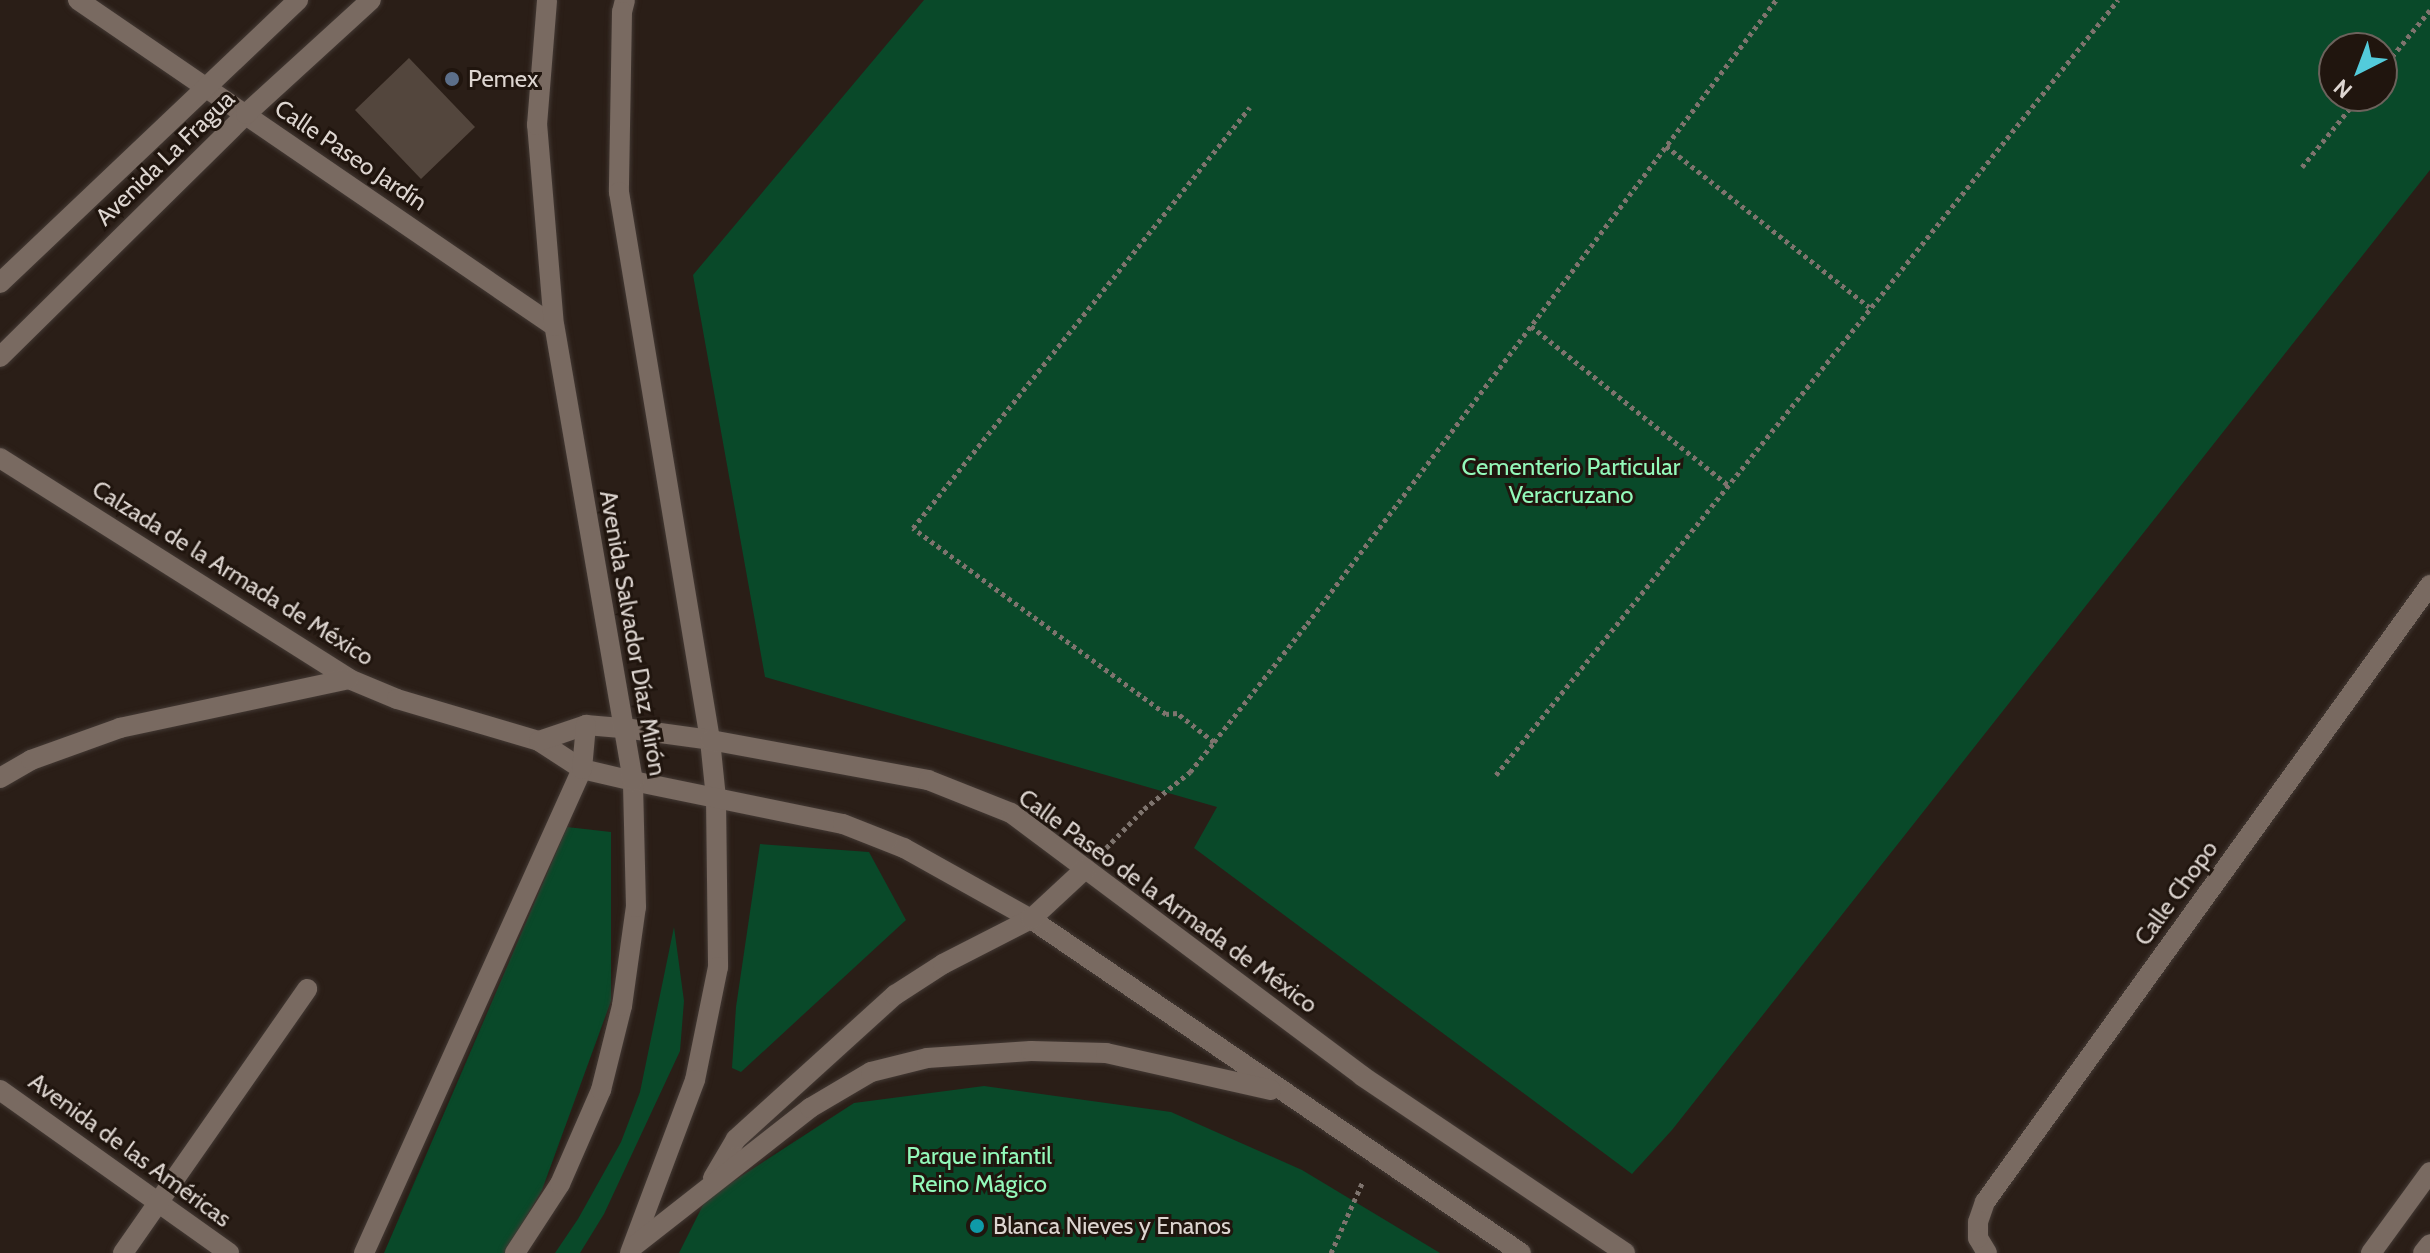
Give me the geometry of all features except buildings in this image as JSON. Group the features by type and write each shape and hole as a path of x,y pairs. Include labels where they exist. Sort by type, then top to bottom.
{"main road":[{"name":"Calle Paseo Jardín","path":"78,0 554,326"},
{"name":"Avenida La Fragua","path":"0,283 298,0"},
{"name":"Avenida La Fragua","path":"0,357 246,114 371,0"},
{"name":"Avenida Salvador Díaz Mirón","path":"515,1253 560,1184 601,1090 622,1006 636,907 633,781 554,326 537,125 547,0"},
{"path":"625,0 622,12 619,192 710,740 716,798 718,967 695,1080 632,1249"},
{"name":"Calzada de la Armada de México","path":"0,458 349,679 397,699 539,741 582,769 633,781"},
{"name":"Calle Chopo","path":"1983,1246 1978,1222 1985,1202 2430,585"},
{"path":"0,778 31,760 120,728 349,679"},
{"path":"539,741 586,725 624,728"},
{"path":"364,1253 582,769 586,725"},
{"name":"Calle Paseo de la Armada de México","path":"624,728 710,740 928,780 1011,813 1362,1076 1625,1253"},
{"path":"633,781 855,829 904,848 1031,919 1521,1253"},
{"path":"707,1188 736,1139 895,995 943,964 1031,919 1085,869"},
{"path":"123,1253 307,989"},
{"path":"632,1249 810,1108 871,1072 927,1058 1031,1051 1106,1053 1283,1093"},
{"name":"Avenida de las Américas","path":"0,1090 157,1205 229,1253"},
{"path":"2371,1253 2430,1172"},
{"path":"2423,1253 2430,1244"}],"path":[{"path":"1085,869 1144,809 1190,772 1214,742 1776,0"},
{"path":"1496,775 2118,0"},
{"path":"2398,49 2430,10"},
{"path":"1214,742 1177,713 1166,714 913,528 1250,107"},
{"path":"2302,167 2347,112"},
{"path":"1666,146 1869,307"},
{"path":"1531,326 1727,484"},
{"path":"1331,1253 1375,1155"}],"green space":[{"name":"Cementerio Particular Veracruzano","path":"924,0 2430,0 2430,170 1672,1130 1632,1174 1194,848 1217,807 765,677 693,275"},
{"path":"567,827 611,832 611,1001 542,1190 505,1253 384,1253"},
{"path":"760,844 869,852 906,920 741,1072 732,1068 736,1007"},
{"path":"674,927 684,1001 680,1051 604,1214 580,1253 555,1253 621,1142 640,1092"},
{"name":"Parque infantil Reino Mágico","path":"984,1086 1171,1112 1302,1170 1440,1253 679,1253 706,1199 854,1103"}],"place":[{"name":"Pemex","path":"452,79"},
{"name":"Blanca Nieves y Enanos","path":"977,1226"}]}
